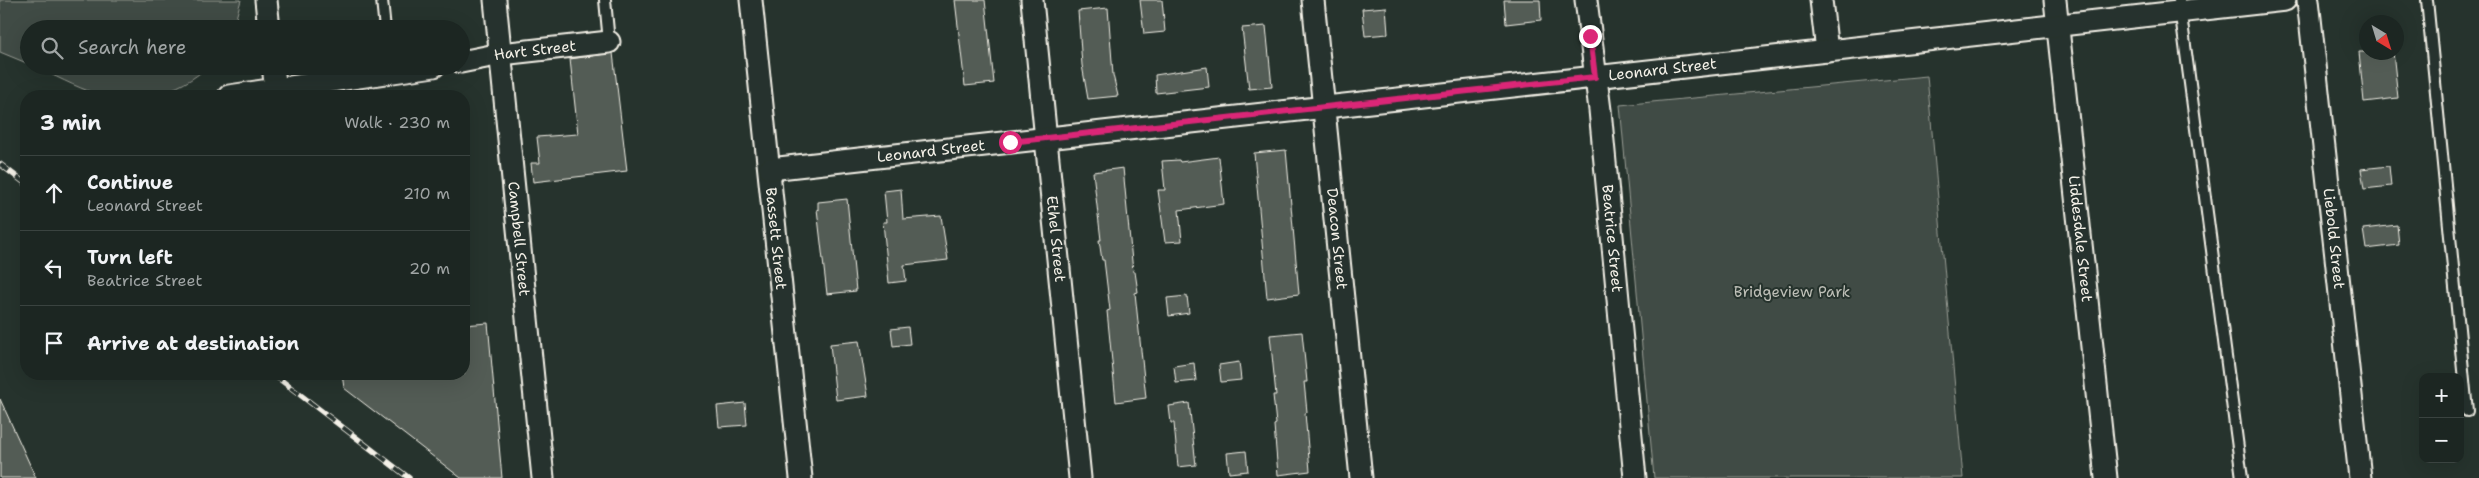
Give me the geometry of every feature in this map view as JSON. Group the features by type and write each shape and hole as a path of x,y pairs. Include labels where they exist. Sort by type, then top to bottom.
{"street":[{"path":"266,0 268,20"},
{"name":"Campbell Street","path":"495,0 543,478"},
{"name":"Bassett Street","path":"752,0 801,478"},
{"name":"Ethel Street","path":"1032,0 1080,478"},
{"name":"Deacon Street","path":"1313,0 1361,478"},
{"name":"Beatrice Street","path":"1586,0 1635,478"},
{"path":"1821,0 1827,51"},
{"name":"Liddesdale Street","path":"2055,0 2106,478"},
{"name":"Leonard Street","path":"770,169 2058,25 2180,6 2285,0"},
{"name":"Liebold Street","path":"2308,0 2360,478"},
{"name":"Hart Street","path":"470,60 501,54 609,42"},
{"path":"274,75 276,90"},
{"path":"281,90 363,75"}],"lane":[{"path":"382,0 384,20"},
{"path":"605,0 609,42"},
{"path":"2427,0 2467,411"},
{"path":"2180,6 2242,478"}],"green space":[{"path":"0,0 241,0 235,20 20,20 20,60 0,52"},
{"path":"53,75 197,75 171,90 87,90"},
{"name":"Bridgeview Park","path":"1927,76 1963,478 1654,478 1620,105"}],"building":[{"path":"955,0 985,0 994,83 965,86"},
{"path":"1140,0 1162,0 1165,32 1144,34"},
{"path":"1504,0 1540,0 1541,20 1506,24"},
{"path":"1386,7 1388,34 1365,36 1362,9"},
{"path":"1108,8 1113,75 1118,96 1088,99 1082,65 1078,11"},
{"path":"1266,26 1272,87 1249,89 1242,28"},
{"path":"613,53 627,171 533,182 531,163 540,163 537,137 578,134 570,59"},
{"path":"2360,60 2394,60 2398,98 2364,102"},
{"path":"1207,67 1209,87 1156,93 1155,75"},
{"path":"1286,150 1299,294 1267,298 1254,153"},
{"path":"1219,157 1224,204 1179,210 1182,241 1165,242 1158,190 1165,190 1162,161 1179,160 1180,162"},
{"path":"2389,166 2391,186 2364,189 2361,169"},
{"path":"1123,168 1133,272 1135,272 1138,292 1135,293 1146,398 1116,402 1107,311 1110,310 1104,260 1102,260 1099,240 1101,240 1093,172"},
{"path":"901,189 903,219 941,216 948,260 904,265 906,281 889,283 883,222 887,222 884,191"},
{"path":"847,199 856,291 827,294 817,209 818,202"},
{"path":"2397,225 2399,245 2366,249 2363,229"},
{"path":"1187,296 1189,313 1169,316 1167,298"},
{"path":"488,323 502,478 461,478 344,388 343,380 470,380 470,324"},
{"path":"908,327 910,344 893,346 891,329"},
{"path":"1302,332 1307,382 1304,382 1307,412 1305,413 1310,471 1278,475 1273,395 1276,395 1270,335"},
{"path":"859,341 868,396 836,400 830,344"},
{"path":"1239,362 1241,380 1221,382 1219,365"},
{"path":"1194,363 1196,381 1176,383 1174,366"},
{"path":"0,399 36,478 0,478"},
{"path":"745,403 747,425 719,427 717,406"},
{"path":"1189,403 1196,465 1178,467 1174,423 1171,423 1169,406"},
{"path":"1246,451 1248,471 1229,473 1227,453"}],"railway":[{"path":"0,164 20,179"},
{"path":"281,380 409,478"}],"route":[{"path":"1010,142 1595,77 1590,36"}]}
